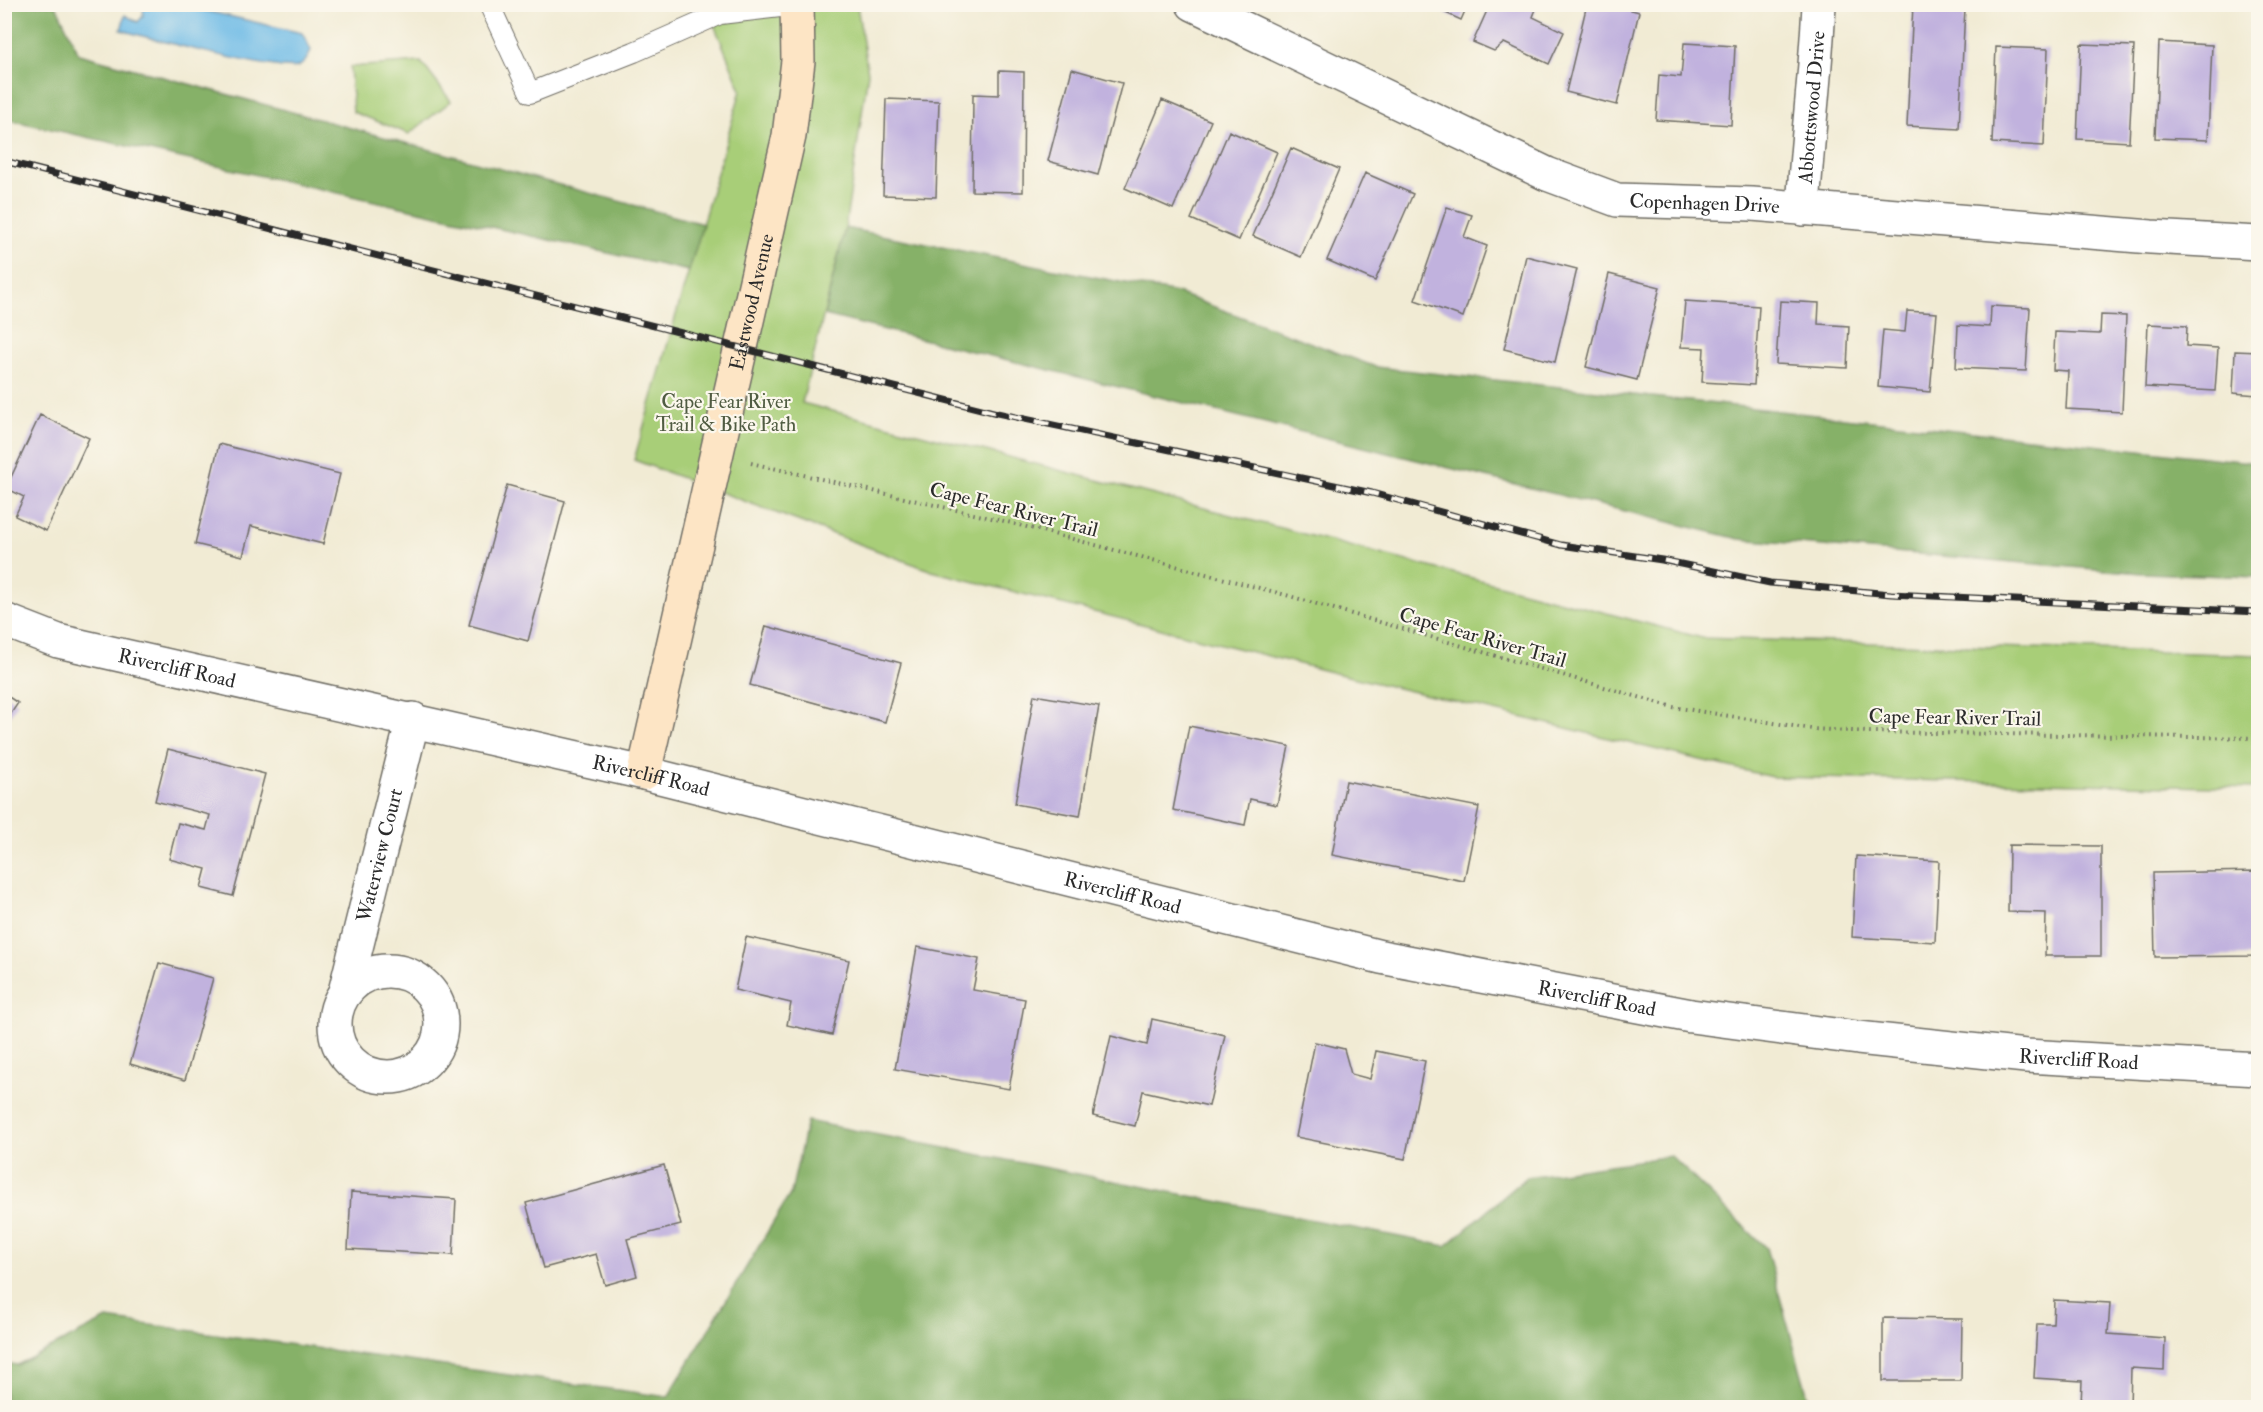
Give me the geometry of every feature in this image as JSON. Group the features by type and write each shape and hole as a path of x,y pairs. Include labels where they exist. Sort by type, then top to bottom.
{"street":[{"path":"797,5 802,4"},
{"name":"Copenhagen Drive","path":"1192,4 1547,174 1617,200 1752,204 2151,237 2259,243"},
{"name":"Abbottswood Drive","path":"1803,209 1807,143 1815,88 1820,4"},
{"name":"Eastwood Avenue","path":"645,772 789,136 798,61 797,5"},
{"name":"Rivercliff Road","path":"4,620 58,641 645,772 1381,957 1691,1016 2026,1056 2259,1069"},
{"name":"Waterview Court","path":"345,992 413,719"}],"lane":[{"path":"489,4 530,93 634,52 720,14 797,5"}],"path":[{"name":"Cape Fear River Trail","path":"715,455 1000,520 1286,594 1673,707 1812,729 1870,732 2259,738"}],"green space":[{"path":"5,4 56,5 79,54 703,224 689,271 5,119"},
{"name":"Cape Fear River Trail & Bike Path","path":"706,5 857,5 868,73 845,228 802,403 1702,638 2258,655 2258,788 1772,777 1339,674 932,571 634,460 741,90"},
{"path":"421,62 451,101 409,134 353,112 350,67"},
{"path":"845,228 1177,293 1376,367 2258,463 2258,577 2142,573 1739,539 824,315"},
{"path":"807,1121 1446,1246 1527,1177 1671,1156 1766,1248 1811,1407 5,1407 5,1363 17,1365 107,1319 668,1397 791,1193"}],"water":[{"path":"144,5 181,5 302,33 311,50 302,64 297,67 285,67 212,53 121,30 125,15 138,22 143,16"}],"building":[{"path":"1426,4 1468,4 1461,20"},
{"path":"1490,4 1538,4 1533,17 1564,32 1549,64 1504,43 1494,51 1473,42"},
{"path":"1587,4 1610,4 1639,12 1617,105 1566,92"},
{"path":"1913,5 1965,8 1959,129 1907,126"},
{"path":"2159,42 2212,45 2208,140 2155,138"},
{"path":"1684,43 1735,46 1731,125 1656,120 1659,75 1681,77"},
{"path":"2081,44 2134,46 2129,142 2077,139"},
{"path":"1996,47 2048,49 2044,146 1992,143"},
{"path":"1072,69 1122,83 1098,175 1048,161"},
{"path":"999,71 1024,72 1023,192 972,191 973,94 999,95"},
{"path":"886,99 939,101 936,197 883,195"},
{"path":"1162,100 1211,121 1173,209 1125,188"},
{"path":"1229,131 1277,152 1239,240 1191,219"},
{"path":"1291,148 1339,169 1301,257 1253,236"},
{"path":"1365,173 1413,194 1375,281 1327,260"},
{"path":"1447,207 1472,215 1464,237 1487,246 1463,317 1415,300"},
{"path":"1526,256 1577,269 1555,362 1504,349"},
{"path":"1609,274 1660,287 1637,380 1586,367"},
{"path":"1685,301 1759,306 1754,385 1702,382 1704,348 1681,347"},
{"path":"1780,301 1819,303 1818,324 1849,326 1847,368 1776,364"},
{"path":"1991,306 2030,308 2026,371 1956,368 1958,325 1990,327"},
{"path":"1907,311 1937,313 1930,392 1878,387 1883,330 1905,332"},
{"path":"2101,315 2126,316 2122,412 2066,409 2068,371 2053,370 2055,332 2100,334"},
{"path":"2148,324 2187,326 2186,346 2218,348 2215,391 2145,387"},
{"path":"2235,351 2258,352 2258,395 2233,393"},
{"path":"40,415 89,438 46,531 15,516 24,497 6,488"},
{"path":"219,444 340,474 323,544 251,526 243,556 195,544"},
{"path":"507,485 565,501 528,641 469,625"},
{"path":"766,626 901,663 885,722 750,685"},
{"path":"4,694 18,703 4,724"},
{"path":"1034,695 1099,706 1080,816 1015,804"},
{"path":"1189,726 1289,746 1277,805 1250,799 1245,825 1173,810"},
{"path":"168,749 265,774 233,896 201,888 206,869 169,859 178,823 206,830 210,815 155,801"},
{"path":"1346,781 1479,807 1464,881 1332,855"},
{"path":"2009,845 2101,846 2101,956 2045,956 2046,913 2008,912"},
{"path":"1856,856 1939,861 1935,942 1852,937"},
{"path":"2258,871 2258,956 2155,957 2153,873"},
{"path":"746,937 849,960 832,1035 787,1025 791,1003 735,990"},
{"path":"917,947 979,959 973,990 1025,999 1009,1089 895,1069"},
{"path":"159,963 213,978 185,1080 130,1064"},
{"path":"1152,1019 1225,1035 1209,1106 1143,1091 1135,1126 1093,1116 1111,1036 1147,1045"},
{"path":"1315,1042 1344,1049 1351,1074 1370,1079 1376,1051 1425,1061 1405,1159 1296,1137"},
{"path":"664,1165 681,1225 627,1239 637,1276 605,1285 596,1254 544,1268 526,1203"},
{"path":"351,1192 456,1199 453,1255 348,1249"},
{"path":"2054,1300 2110,1303 2108,1334 2165,1338 2164,1370 2131,1368 2130,1408 2081,1405 2082,1381 2034,1378 2037,1324 2053,1324"},
{"path":"1883,1318 1962,1319 1961,1381 1883,1381"}],"railway":[{"path":"4,161 997,413 1372,493 1561,545 1662,560 1770,583 1891,594 2258,612"}]}
